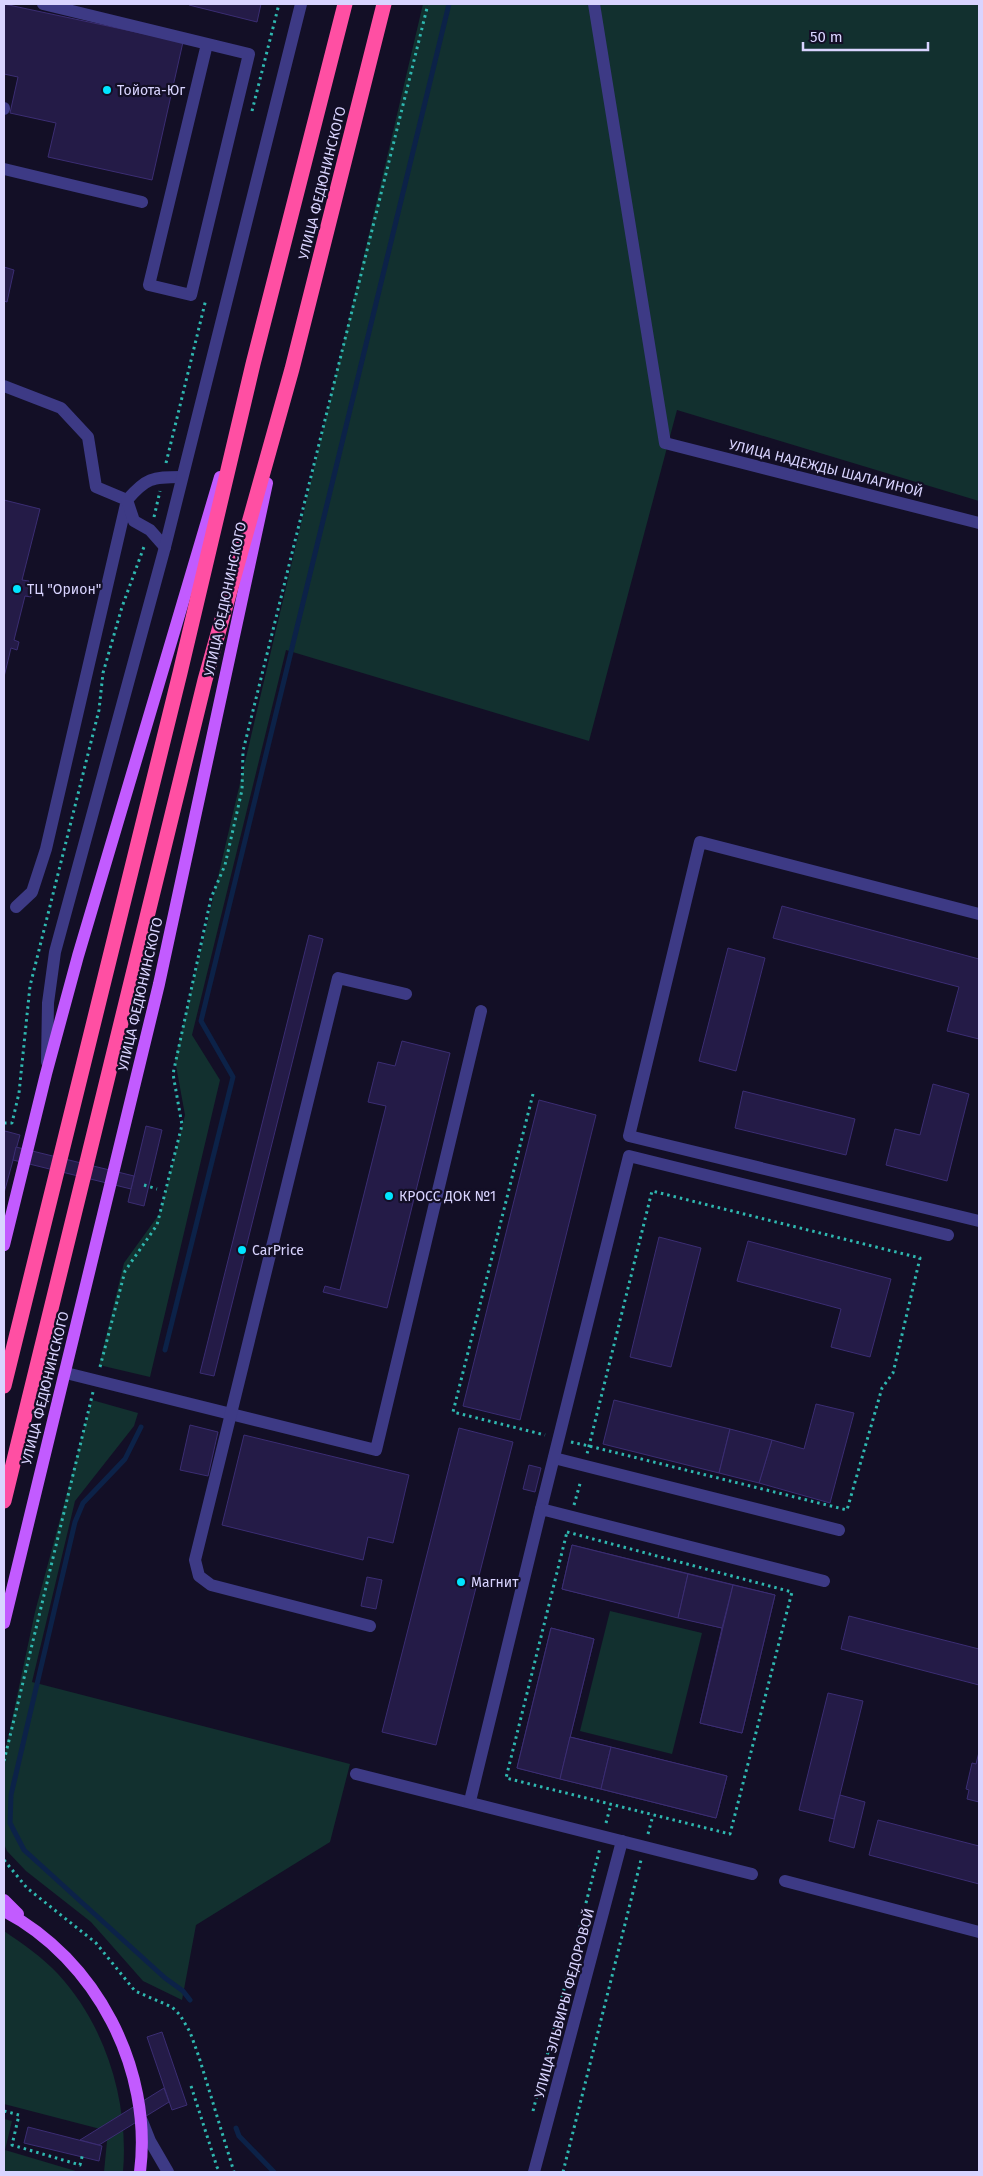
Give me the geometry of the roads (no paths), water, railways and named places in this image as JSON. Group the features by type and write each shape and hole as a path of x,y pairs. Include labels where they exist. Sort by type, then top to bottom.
{"highway":[{"name":"УЛИЦА ФЕДЮНИНСКОГО","path":"4,1386 180,673 254,364 345,4"},
{"name":"УЛИЦА ФЕДЮНИНСКОГО","path":"4,1501 205,680 292,369 384,4"}],"main road":[{"name":"УЛИЦА ФЕДЮНИНСКОГО","path":"4,1245 46,1074 78,956 162,668 254,364"},
{"name":"УЛИЦА ФЕДЮНИНСКОГО","path":"4,1623 160,984 292,369"},
{"path":"4,1900 68,1960 91,1987 105,2009 124,2049 133,2077 140,2118 140,2172"},
{"path":"4,1911 42,1936"}],"street":[{"path":"43,4 249,54 191,295 149,285 207,44"},
{"path":"46,1074 48,1003 55,952 165,547 301,4"},
{"name":"УЛИЦА НАДЕЖДЫ ШАЛАГИНОЙ","path":"594,4 665,443 979,523"},
{"path":"4,169 142,202"},
{"path":"4,386 61,408 88,437 96,487 127,500 134,522 150,530 165,547"},
{"path":"16,907 32,892 46,849 127,500 143,482 163,477 181,477"},
{"path":"979,914 700,842 629,1136 979,1221"},
{"path":"370,1626 211,1585 199,1576 195,1560 338,978 406,994"},
{"path":"66,1373 376,1450 481,1011"},
{"path":"470,1801 629,1156 948,1235"},
{"path":"554,1458 839,1530"},
{"path":"541,1509 824,1581"},
{"path":"356,1774 470,1801 752,1874"},
{"name":"УЛИЦА ЭЛЬВИРЫ ФЕДОРОВОЙ","path":"534,2172 622,1841"},
{"path":"784,1881 979,1932"},
{"path":"140,2118 150,2142 168,2172"}],"waterway":[{"path":"165,1350 233,1077 201,1021 449,4"},
{"path":"141,1427 125,1459 83,1503 75,1522 11,1795 10,1823 24,1850 165,1978 183,1991 190,2000"},
{"path":"236,2128 239,2136 274,2172"}],"place":[{"name":"Тойота-Юг","path":"107,90"},
{"name":"ТЦ \"Орион\"","path":"17,589"},
{"name":"КРОСС ДОК №1","path":"389,1196"},
{"name":"CarPrice","path":"242,1250"},
{"name":"Магнит","path":"461,1582"}]}
